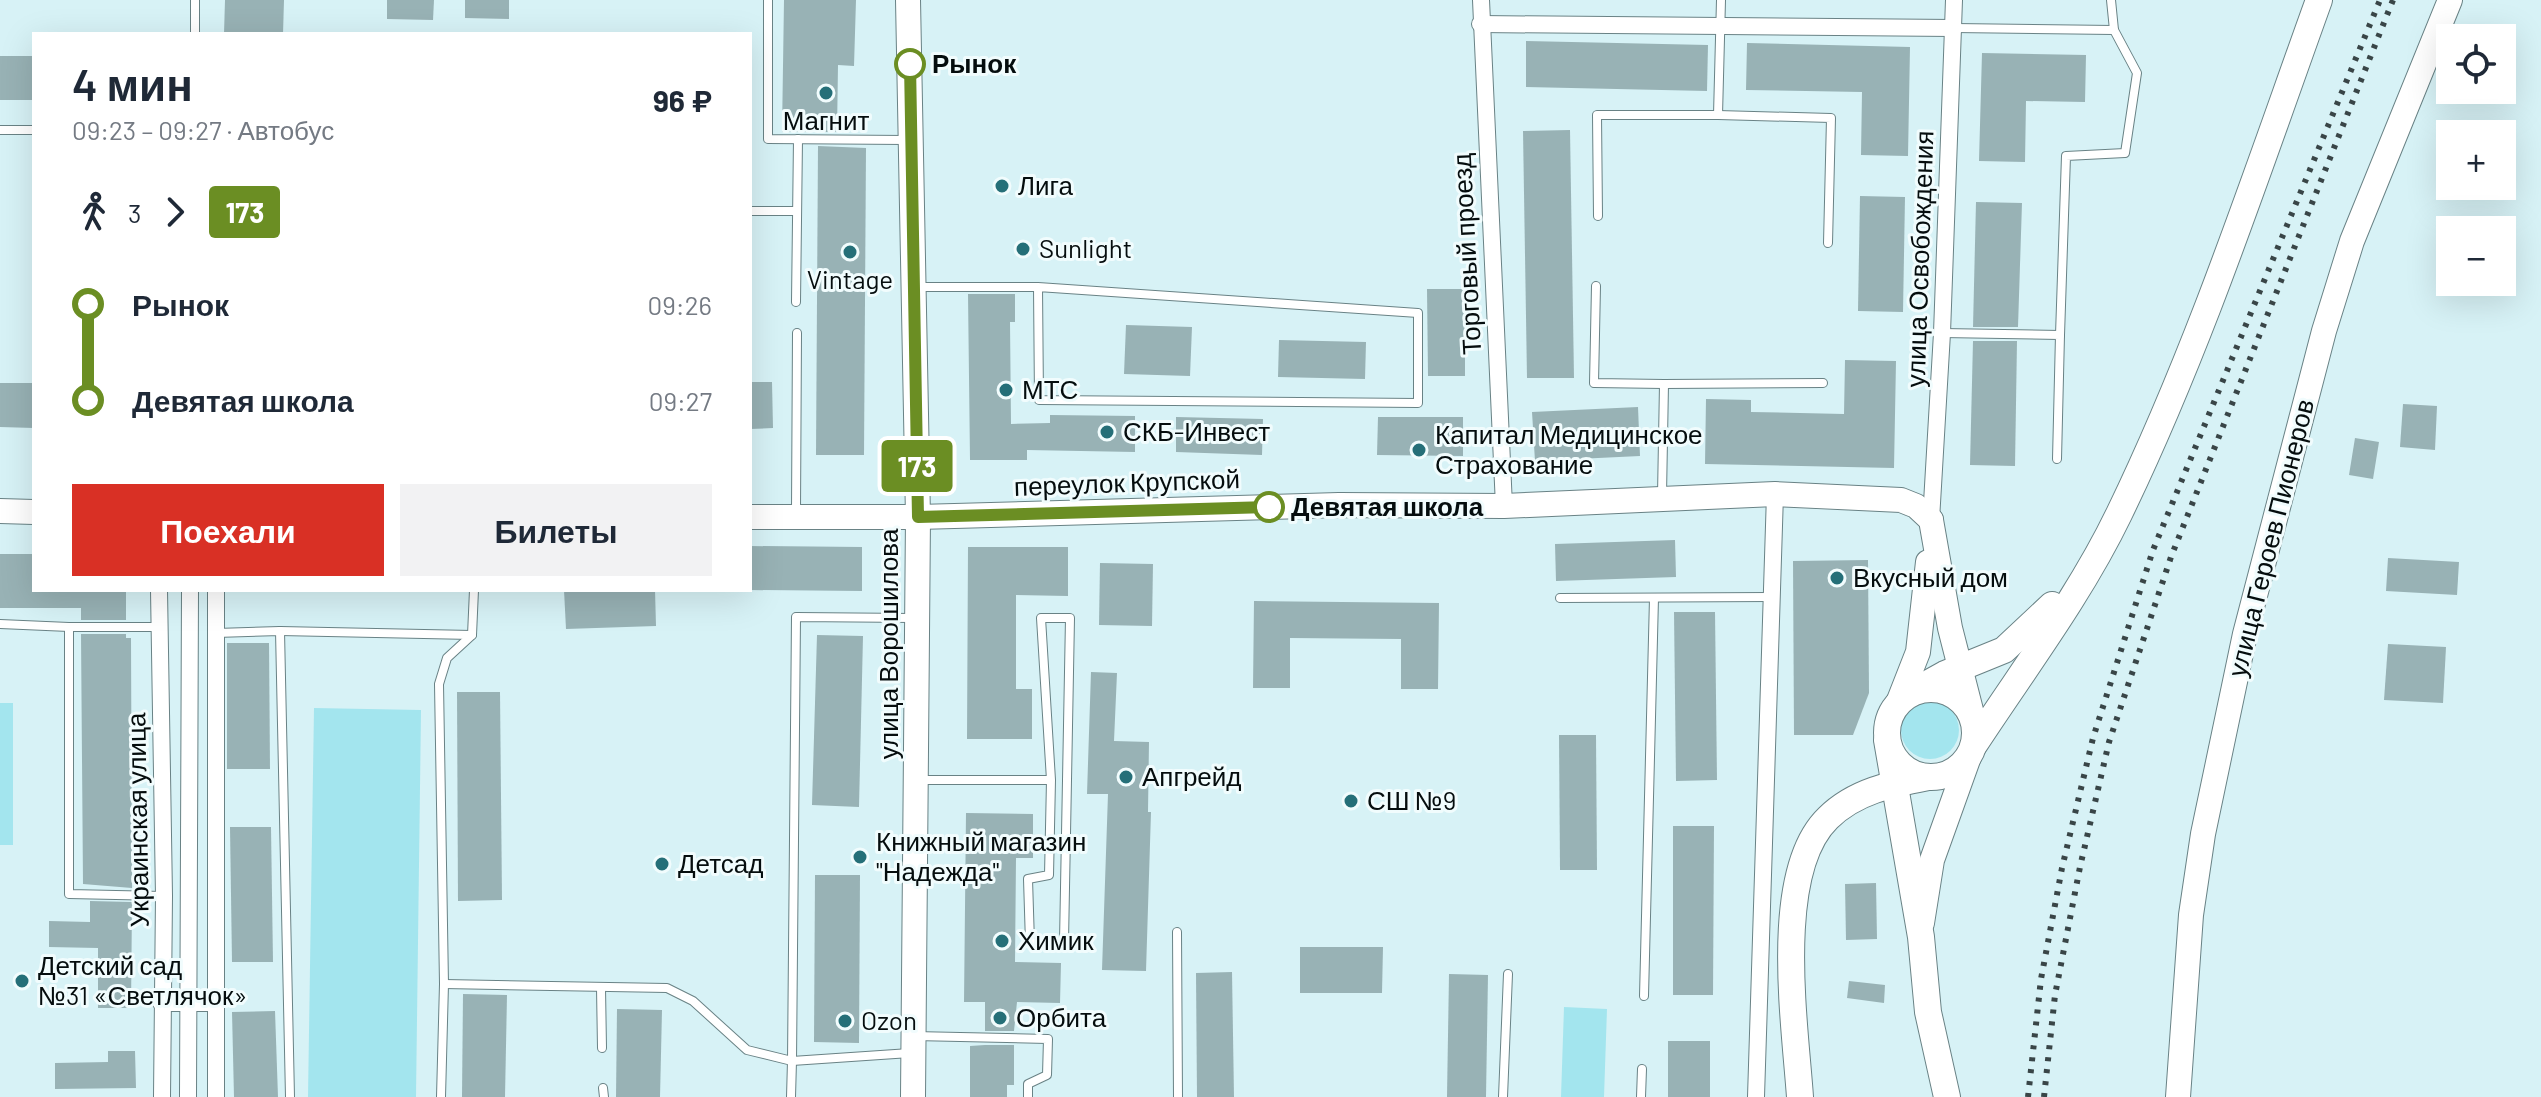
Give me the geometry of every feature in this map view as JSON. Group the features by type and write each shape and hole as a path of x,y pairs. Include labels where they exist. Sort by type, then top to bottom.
{"main road":[{"path":"1800,1097 1792,914 1808,842 1829,816 1845,804 1893,784 1953,772 2093,561 2119,514 2208,308 2319,0"},
{"path":"1947,1097 1928,1012 1921,937 1893,784 1887,740 1888,720 1906,697 1945,674 1991,657 2027,631 2093,561"},
{"path":"1906,697 1936,688 1947,691 1964,703 1973,740"},
{"path":"1887,740 1901,766 1928,777"}],"street":[{"name":"улица Ворошилова","path":"908,0 918,517 913,1097"},
{"name":"Торговый проезд","path":"1481,0 1504,506"},
{"name":"улица Освобождения","path":"1931,520 1942,333 1954,0"},
{"name":"улица Героев Пионеров","path":"2178,1097 2191,915 2203,834 2245,634 2324,331 2352,241 2450,0"},
{"path":"1480,24 1954,28"},
{"path":"1756,1097 1775,494"},
{"name":"переулок Крупской","path":"752,517 918,517 1339,505 1504,506 1775,494 1901,500 1916,506 1931,520"},
{"path":"0,511 32,512"},
{"path":"1921,937 1932,860 1973,740 1962,669 1950,628 1931,520"},
{"path":"1906,697 1918,652 1931,520"},
{"name":"Украинская улица","path":"159,592 164,896 162,1097"},
{"path":"188,1097 190,592"},
{"path":"216,592 216,1097"},
{"path":"161,1003 215,1003"}],"lane":[{"path":"195,0 195,32"},
{"path":"768,0 768,139 912,140"},
{"path":"1718,115 1721,0"},
{"path":"2057,459 2066,156 2125,153 2137,73 2114,30 2111,0"},
{"path":"1954,28 2114,30"},
{"path":"1598,216 1597,115 1831,118 1828,243"},
{"path":"0,130 32,130"},
{"path":"796,302 798,139"},
{"path":"752,211 797,211"},
{"path":"1596,286 1594,383 1823,383"},
{"path":"914,287 1038,287 1418,313 1418,403 1039,400 1038,287"},
{"path":"796,517 797,333"},
{"path":"1942,333 2060,335"},
{"path":"1662,499 1664,384"},
{"path":"441,1097 444,984 439,684 447,658 472,635 474,592"},
{"path":"1560,598 1771,597"},
{"path":"1644,996 1654,598"},
{"path":"791,1097 796,617 918,618"},
{"path":"1041,618 1070,618 1064,942 1030,943 1028,879 1049,875 1051,780 1041,618"},
{"path":"0,624 159,627"},
{"path":"69,627 69,894 164,896"},
{"path":"280,631 290,1097"},
{"path":"216,633 280,631 472,635"},
{"path":"916,780 1051,780"},
{"path":"1177,932 1178,1097"},
{"path":"1503,1097 1508,974"},
{"path":"444,984 667,988 693,1001 747,1050 792,1061 913,1045 1048,1039 1047,1075 1028,1084 1028,1097"},
{"path":"601,988 602,1048"},
{"path":"1641,1097 1642,1069"}],"shaded area":[{"path":"1930,701 1950,710 1959,730 1950,750 1930,759 1910,750 1901,730 1910,710"},
{"path":"0,703 13,703 13,845 0,845"},
{"path":"314,708 421,710 416,1097 308,1097"},
{"path":"1564,1007 1607,1009 1604,1097 1561,1097"}],"building":[{"path":"225,0 284,0 283,32 224,32"},
{"path":"387,0 434,0 433,20 387,19"},
{"path":"465,0 509,0 509,19 465,18"},
{"path":"784,0 856,0 854,66 838,65 837,132 782,132"},
{"path":"1526,41 1708,45 1707,91 1526,87"},
{"path":"1747,43 1910,47 1908,156 1861,155 1862,92 1746,90"},
{"path":"1982,53 2086,55 2085,102 2026,101 2025,162 1979,161"},
{"path":"0,56 32,56 32,100 0,100"},
{"path":"1570,130 1574,378 1527,378 1523,131"},
{"path":"818,146 866,148 864,455 816,455"},
{"path":"1860,196 1905,197 1903,312 1858,311"},
{"path":"1976,202 2022,203 2018,327 1973,327"},
{"path":"1427,289 1465,289 1465,376 1428,376"},
{"path":"968,294 1015,294 1015,322 1010,322 1011,424 1050,423 1050,415 1135,416 1135,452 1027,450 1027,460 970,460"},
{"path":"1126,325 1192,327 1190,376 1124,374"},
{"path":"1279,340 1366,342 1365,379 1278,377"},
{"path":"1973,341 2017,341 2015,466 1970,465"},
{"path":"1845,360 1896,361 1894,468 1705,464 1706,399 1751,400 1751,412 1844,414"},
{"path":"752,382 772,382 773,428 752,429"},
{"path":"0,383 32,383 32,428 0,427"},
{"path":"2403,404 2437,406 2435,450 2400,447"},
{"path":"1638,407 1640,456 1535,461 1532,412"},
{"path":"1176,417 1263,419 1262,455 1176,452"},
{"path":"1378,417 1463,417 1463,456 1377,455"},
{"path":"2355,438 2379,442 2373,479 2349,475"},
{"path":"1675,540 1676,577 1556,581 1555,544"},
{"path":"752,546 862,547 862,591 752,590"},
{"path":"968,547 1068,547 1068,596 1016,595 1016,689 1032,689 1032,739 967,739"},
{"path":"0,554 32,554 32,592 126,592 126,620 81,620 81,608 0,608"},
{"path":"2388,558 2459,562 2457,595 2386,591"},
{"path":"1868,560 1869,693 1853,735 1794,735 1793,561"},
{"path":"1100,563 1153,564 1152,626 1099,625"},
{"path":"564,592 655,592 656,626 566,629"},
{"path":"1254,601 1439,603 1438,689 1401,689 1401,639 1290,638 1290,688 1253,688"},
{"path":"1674,612 1715,612 1717,780 1676,781"},
{"path":"81,634 126,634 126,638 131,638 132,888 83,884"},
{"path":"817,635 863,636 859,807 812,805"},
{"path":"227,643 269,643 270,769 227,769"},
{"path":"2388,644 2446,647 2443,703 2384,700"},
{"path":"1091,672 1117,673 1114,741 1149,742 1148,812 1151,812 1146,971 1102,970 1108,794 1087,794"},
{"path":"457,692 500,692 502,900 458,901"},
{"path":"1559,735 1596,735 1597,870 1560,870"},
{"path":"966,813 1033,814 1033,858 1016,858 1015,962 1061,963 1060,1003 1017,1002 1014,1031 985,1031 985,1002 964,1002"},
{"path":"1673,826 1714,826 1713,995 1673,995"},
{"path":"230,827 271,827 273,962 232,962"},
{"path":"815,875 860,875 859,1043 814,1042"},
{"path":"1876,883 1877,939 1846,940 1845,884"},
{"path":"90,901 132,902 131,1008 98,1008 98,948 49,947 49,921 90,922"},
{"path":"1300,947 1383,947 1382,993 1300,993"},
{"path":"1232,972 1234,1097 1197,1097 1196,973"},
{"path":"1449,974 1488,975 1486,1097 1447,1097"},
{"path":"1849,981 1885,985 1884,1003 1847,998"},
{"path":"463,994 507,995 505,1097 462,1097"},
{"path":"617,1009 662,1010 660,1097 616,1097"},
{"path":"275,1011 278,1097 234,1097 232,1012"},
{"path":"1668,1041 1710,1041 1710,1097 1668,1097"},
{"path":"1014,1045 1014,1085 1007,1085 1007,1097 970,1097 970,1046"},
{"path":"108,1051 135,1051 136,1088 55,1089 55,1063 108,1062"}],"railway":[{"path":"2028,1097 2041,979 2062,868 2093,738 2153,550 2380,0"},
{"path":"2044,1097 2055,995 2109,742 2171,557 2393,0"}],"bus line":[{"name":"173","path":"910,64 918,517 1269,507"}],"place":[{"name":"Рынок","path":"910,64"},
{"name":"Магнит","path":"826,93"},
{"name":"Лига","path":"1002,186"},
{"name":"Sunlight","path":"1023,249"},
{"name":"Vintage","path":"850,252"},
{"name":"МТС","path":"1006,390"},
{"name":"СКБ-Инвест","path":"1107,432"},
{"name":"Капитал Медицинское Страхование","path":"1419,450"},
{"name":"Девятая школа","path":"1269,507"},
{"name":"Вкусный дом","path":"1837,578"},
{"name":"Апгрейд","path":"1126,777"},
{"name":"СШ №9","path":"1351,801"},
{"name":"Книжный магазин \"Надежда\"","path":"860,857"},
{"name":"Детсад","path":"662,864"},
{"name":"Химик","path":"1002,941"},
{"name":"Детский сад №31 «Светлячок»","path":"22,981"},
{"name":"Орбита","path":"1000,1018"},
{"name":"Ozon","path":"845,1021"}]}
